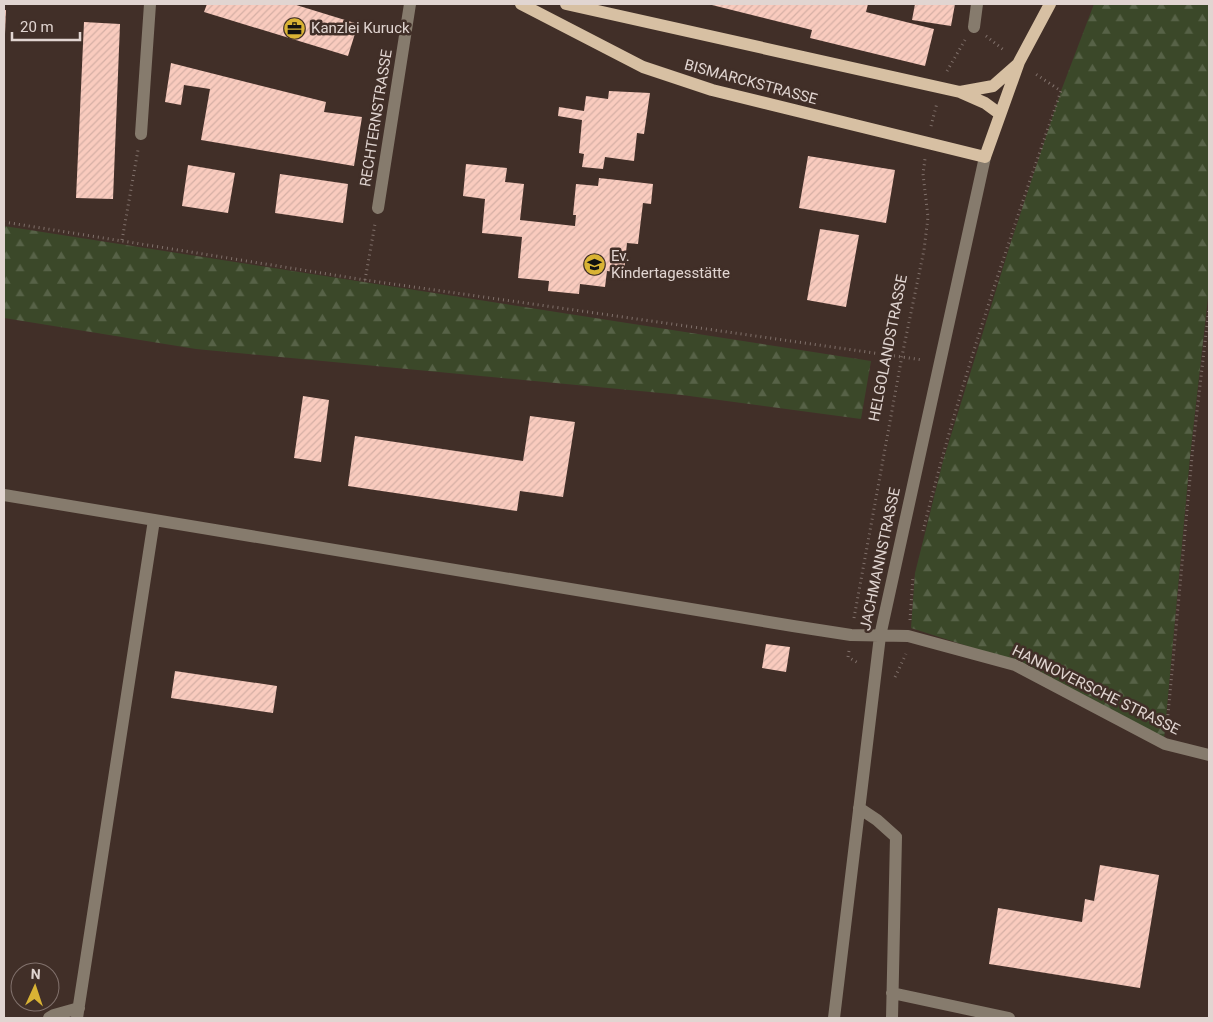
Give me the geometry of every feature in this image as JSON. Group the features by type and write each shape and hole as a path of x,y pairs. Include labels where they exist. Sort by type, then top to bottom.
{"main road":[{"name":"BISMARCKSTRASSE","path":"521,4 643,67 712,90 985,156"},
{"path":"566,4 941,87 985,102 1000,114"},
{"path":"960,92 993,86 1019,62 1050,4"},
{"name":"JACHMANNSTRASSE","path":"985,156 1019,62"}],"street":[{"path":"141,134 150,4"},
{"name":"RECHTERNSTRASSE","path":"378,208 410,4"},
{"path":"974,27 977,4"},
{"name":"JACHMANNSTRASSE","path":"834,1018 880,636 985,156"},
{"name":"HANNOVERSCHE STRASSE","path":"4,495 851,635 908,636 1015,665 1165,744 1209,755"},
{"path":"49,1018 54,1014 78,1013 154,520"},
{"path":"859,808 877,820 896,837 892,1018"},
{"path":"892,993 1009,1018"}],"path":[{"name":"HELGOLANDSTRASSE","path":"908,636 906,654 895,675 875,674 848,657 902,356 924,250 928,217 923,174 926,142 934,120 941,87 949,66 974,27"},
{"path":"922,534 941,458 1007,244 1061,91"},
{"path":"122,240 141,134"},
{"path":"365,280 378,208"},
{"path":"4,222 365,280 902,356 939,364"},
{"path":"1165,744 1193,446 1209,308"},
{"path":"908,636 913,572"}],"green space":[{"path":"1094,4 1209,4 1209,289 1190,457 1164,740 1017,662 911,628 915,573 943,461 1010,245 1061,91"},
{"path":"4,226 871,361 861,419 682,395 196,349 4,318"}],"building":[{"path":"207,4 293,4 358,24 348,56 204,12"},
{"path":"708,4 868,4 866,12 934,29 925,66 810,38 812,30"},
{"path":"915,4 955,4 951,26 912,20"},
{"path":"4,10 6,10 5,34 4,34"},
{"path":"84,22 120,24 113,199 76,198"},
{"path":"171,63 326,102 324,112 362,117 354,166 201,140 210,89 184,85 181,105 165,102"},
{"path":"609,91 650,93 644,134 637,133 634,161 605,157 603,169 582,167 584,154 579,153 582,120 558,116 559,107 584,111 586,96 608,99"},
{"path":"808,156 895,170 886,223 799,208"},
{"path":"466,164 507,168 505,182 524,184 520,220 575,226 576,215 573,215 576,184 598,186 599,178 653,184 651,204 643,203 638,244 627,243 624,273 607,271 605,287 580,284 579,294 548,291 549,281 518,278 522,237 482,233 485,199 463,196"},
{"path":"188,165 235,173 228,213 182,206"},
{"path":"280,174 348,184 343,223 275,213"},
{"path":"820,229 859,235 846,307 807,300"},
{"path":"303,396 329,400 321,462 294,458"},
{"path":"530,416 575,422 563,497 520,491 517,511 348,486 355,436 523,461"},
{"path":"766,644 790,647 786,672 762,668"},
{"path":"175,671 277,686 273,713 171,698"},
{"path":"1100,865 1159,875 1140,988 989,964 998,908 1082,922 1085,899 1094,901"}],"place":[{"name":"Kanzlei Kuruck","path":"295,28"},
{"name":"Ev. Kindertagesstätte","path":"595,265"}]}
